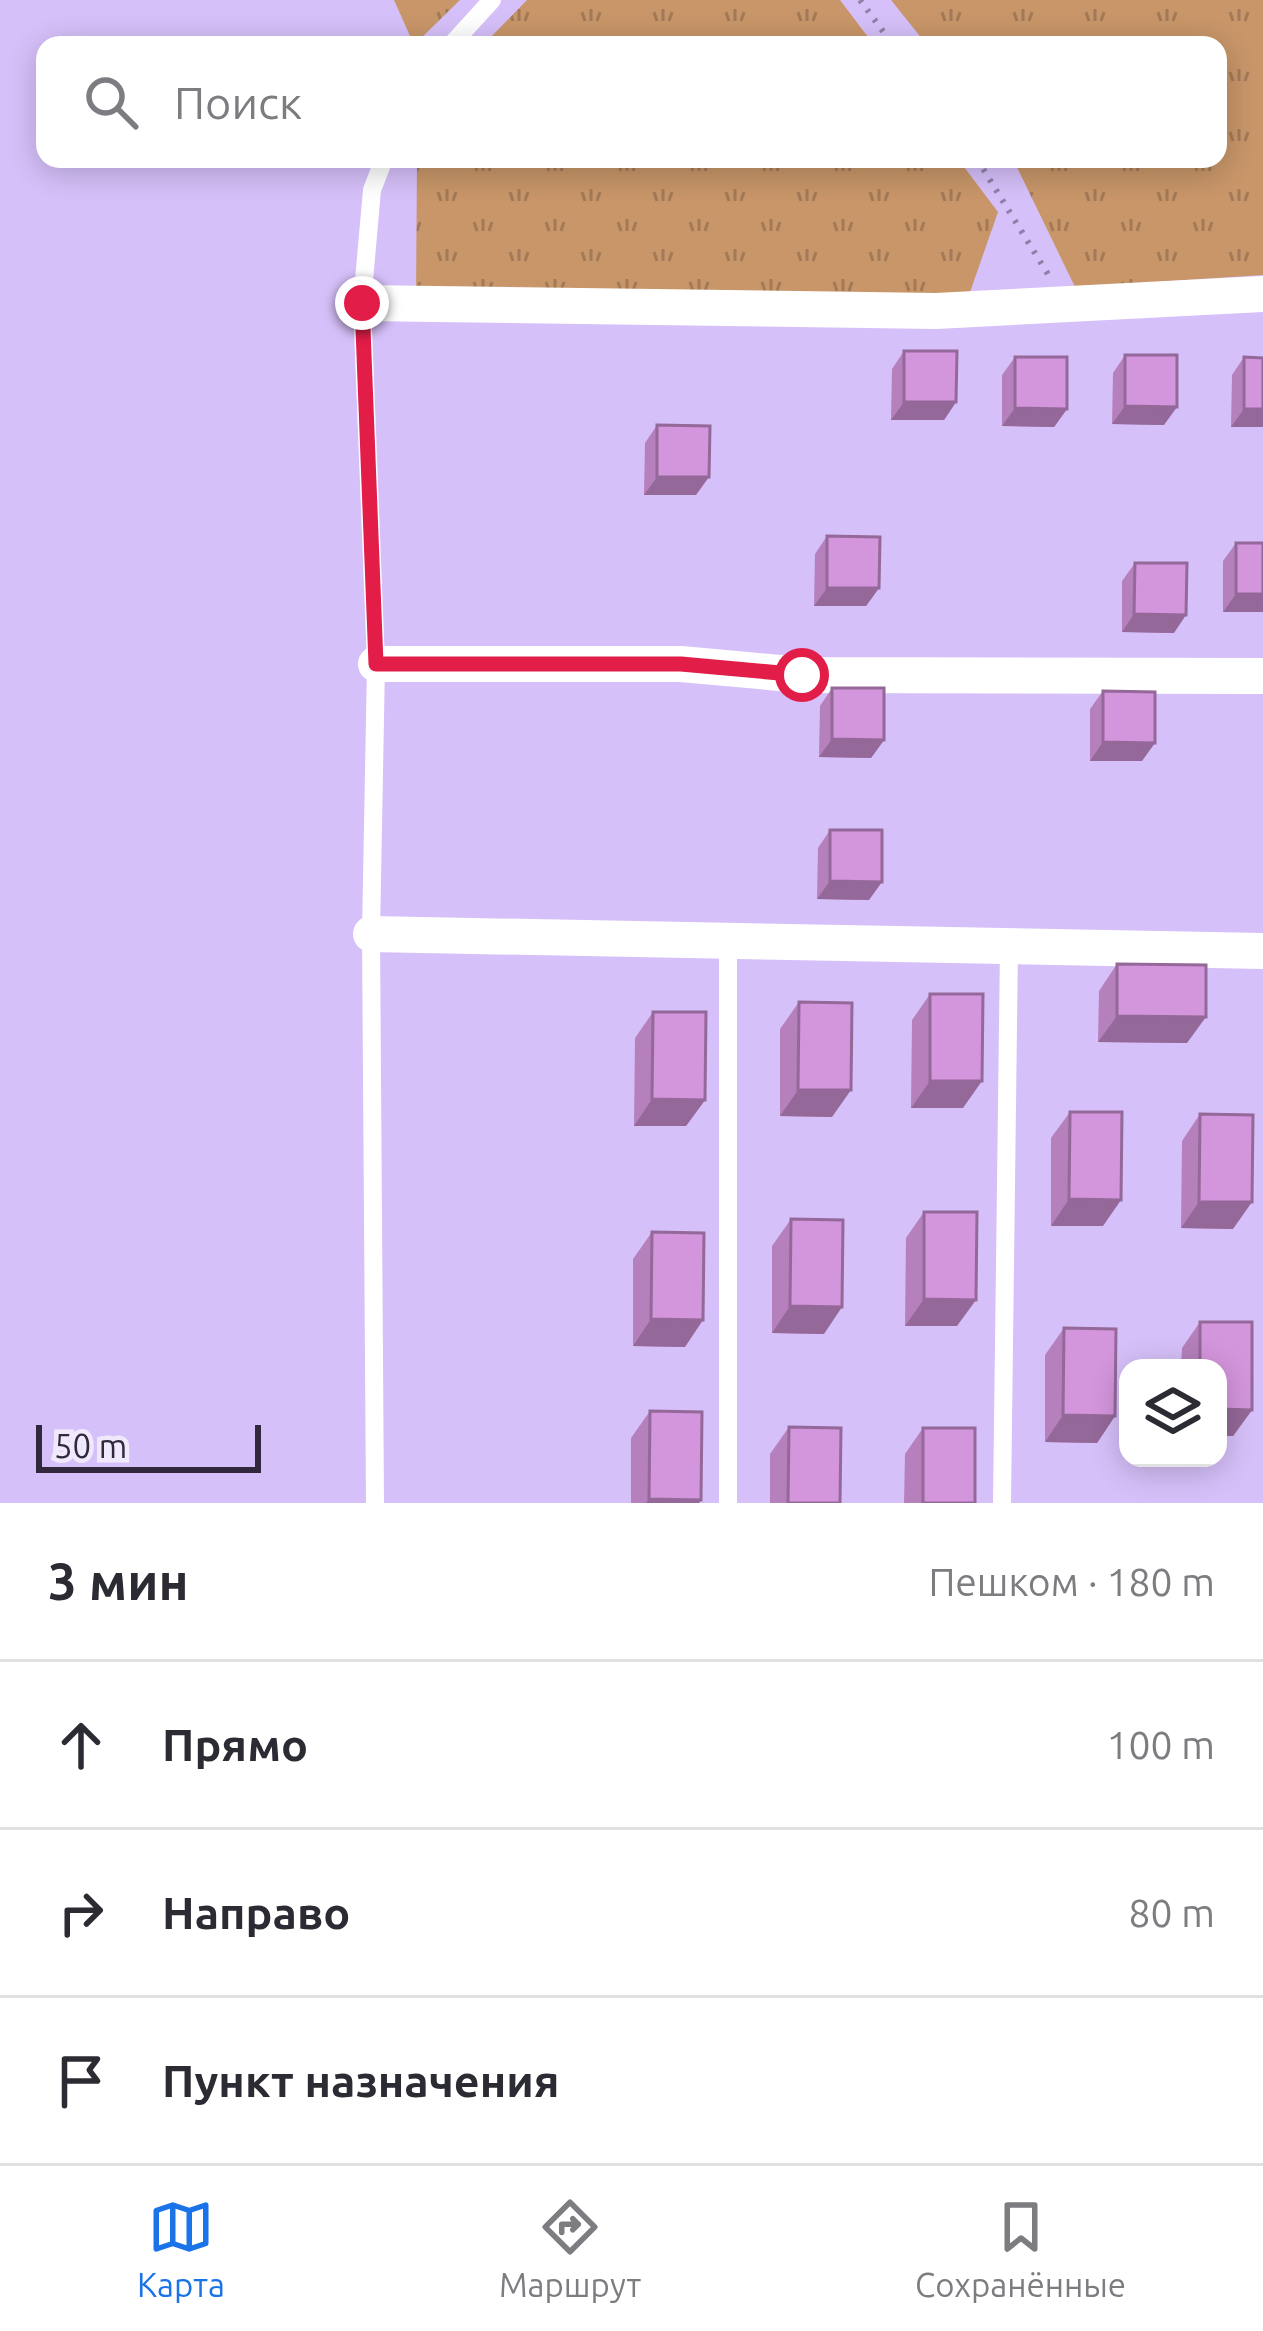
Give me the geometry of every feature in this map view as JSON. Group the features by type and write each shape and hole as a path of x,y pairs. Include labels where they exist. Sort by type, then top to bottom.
{"street":[{"path":"362,303 936,311 1263,294"},
{"path":"376,664 681,664 802,675 1263,676"},
{"path":"370,934 1263,951"}],"lane":[{"path":"459,36 492,0"},
{"path":"375,1503 370,934 376,664 362,303 372,190 381,168"},
{"path":"728,941 728,1503"},
{"path":"1002,1503 1009,946"}],"path":[{"path":"860,0 886,36"},
{"path":"983,168 1067,305"}],"green space":[{"path":"394,0 460,0 423,36 410,36"},
{"path":"527,0 840,0 867,36 492,36"},
{"path":"891,0 1263,0 1263,275 1075,287 1017,168 1227,168 1227,36 920,36"},
{"path":"417,168 965,168 998,212 969,295 416,299"}],"building":[{"path":"904,351 957,351 956,402 904,402"},
{"path":"1125,355 1177,355 1177,407 1125,406"},
{"path":"1015,357 1067,357 1067,409 1015,408"},
{"path":"1244,357 1263,358 1263,409 1244,409"},
{"path":"657,425 710,426 709,477 657,477"},
{"path":"827,536 880,537 879,588 827,588"},
{"path":"1236,543 1263,543 1263,594 1236,594"},
{"path":"1135,563 1187,563 1186,615 1134,614"},
{"path":"832,688 884,688 884,740 832,739"},
{"path":"1103,691 1155,692 1155,743 1103,742"},
{"path":"830,830 882,830 882,882 830,881"},
{"path":"1117,964 1206,965 1206,1017 1117,1016"},
{"path":"930,994 983,994 982,1081 930,1081"},
{"path":"799,1002 852,1003 851,1090 798,1090"},
{"path":"653,1012 706,1012 705,1100 652,1099"},
{"path":"1070,1112 1122,1112 1121,1200 1069,1199"},
{"path":"1200,1114 1253,1115 1252,1202 1199,1202"},
{"path":"924,1212 977,1212 976,1300 924,1299"},
{"path":"791,1219 843,1220 842,1307 790,1306"},
{"path":"652,1232 704,1233 703,1320 651,1319"},
{"path":"1200,1322 1252,1322 1252,1410 1227,1409 1227,1359 1200,1359"},
{"path":"1064,1328 1116,1329 1115,1416 1063,1415"},
{"path":"650,1411 702,1412 701,1500 649,1499"},
{"path":"789,1427 841,1428 840,1503 788,1503"},
{"path":"923,1428 975,1428 975,1503 923,1503"}],"route":[{"path":"362,303 376,664 681,664 802,675"}]}
